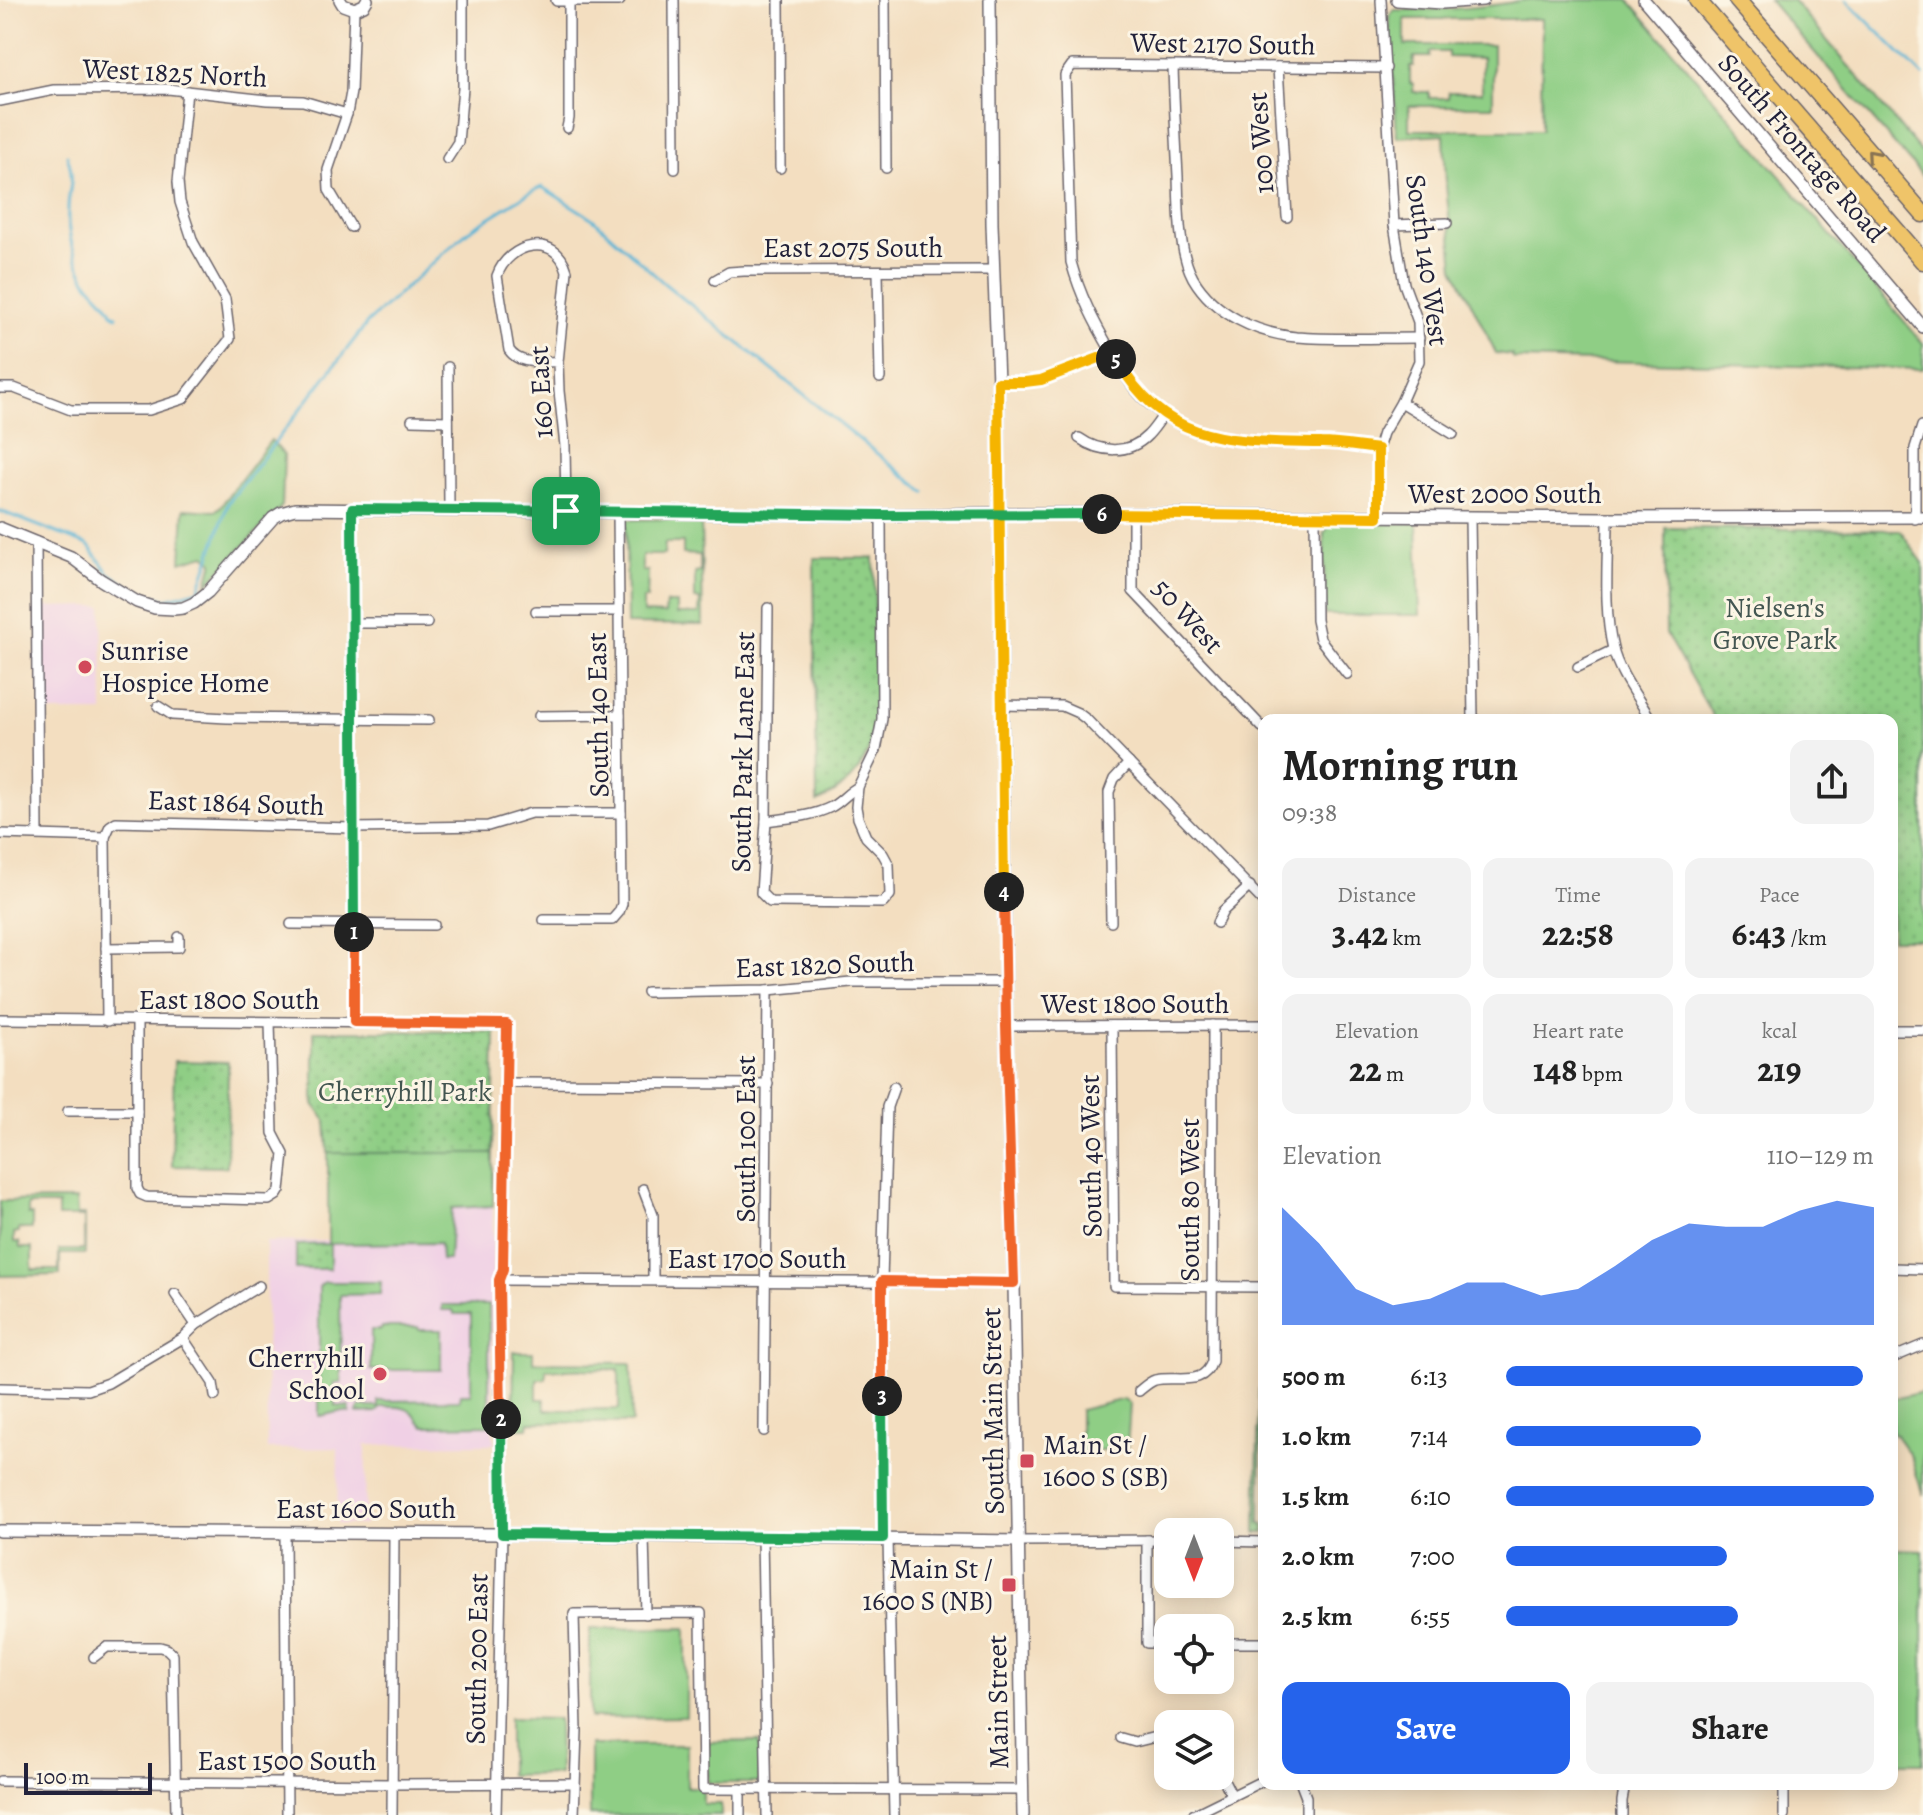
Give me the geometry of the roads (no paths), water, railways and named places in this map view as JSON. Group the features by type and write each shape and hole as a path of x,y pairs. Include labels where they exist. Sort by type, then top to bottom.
{"highway":[{"path":"1697,0 1923,261"},
{"path":"1737,0 1923,214"}],"street":[{"path":"340,0 343,5 354,9 367,0"},
{"path":"447,159 458,142 463,88 463,0"},
{"path":"557,0 619,0"},
{"path":"567,128 569,0"},
{"path":"674,0 675,169"},
{"path":"779,0 780,168"},
{"path":"885,0 886,168"},
{"name":"South Main Street","path":"990,0 1005,982 1020,1541"},
{"name":"South 140 West","path":"1378,517 1378,449 1419,361 1418,322 1404,284 1394,225 1381,0"},
{"path":"1397,0 1442,3 1483,0"},
{"name":"South Frontage Road","path":"1644,0 1923,327"},
{"path":"351,227 329,190 328,170 351,92 354,9"},
{"name":"West 2170 South","path":"1112,353 1084,302 1071,262 1065,75 1072,65 1386,68"},
{"path":"1173,66 1178,202 1184,252 1192,277 1207,297 1225,314 1273,333 1296,337 1419,338"},
{"name":"100 West","path":"1278,67 1287,217"},
{"name":"West 1825 North","path":"0,101 54,90 168,89 303,101 347,114"},
{"path":"0,388 14,388 71,410 149,410 183,399 230,339 225,299 193,242 180,202 178,182 187,91"},
{"path":"1394,225 1447,223"},
{"name":"160 East","path":"558,362 522,361 509,350 497,276 505,262 518,251 533,245 558,255 567,271 558,362 565,446 566,511"},
{"name":"East 2075 South","path":"715,280 729,272 744,271 993,270"},
{"path":"878,271 880,378"},
{"path":"998,382 1041,380 1112,353 1135,389 1164,414 1191,429 1250,442 1327,443 1378,449"},
{"path":"448,367 449,510"},
{"path":"1401,402 1453,434"},
{"path":"1079,438 1106,450 1129,447 1148,435 1164,414"},
{"path":"412,420 448,421"},
{"path":"1920,519 1915,448 1922,426"},
{"name":"West 2000 South","path":"0,528 71,557 137,602 155,608 174,609 194,603 208,592 263,528 281,513 295,509 1920,519"},
{"path":"352,509 354,1022"},
{"name":"South 140 East","path":"544,920 612,920 622,900 618,512"},
{"name":"50 West","path":"1133,514 1133,591 1258,723"},
{"path":"766,821 818,813 836,804 858,787 876,750 882,719 881,515"},
{"path":"1315,517 1316,620 1320,639 1347,674"},
{"path":"1470,517 1473,714"},
{"path":"1608,518 1608,604 1613,650 1647,714"},
{"path":"36,542 38,834"},
{"name":"South Park Lane East","path":"768,608 766,821 761,889 770,902 886,901 890,895 889,865 861,828 856,807 858,787"},
{"path":"536,611 618,611"},
{"path":"352,623 427,623"},
{"path":"1578,667 1613,650"},
{"path":"1001,705 1062,706 1078,713 1258,895"},
{"path":"158,706 172,715 429,720"},
{"path":"539,716 620,715"},
{"path":"1111,922 1109,792 1114,779 1129,763"},
{"name":"East 1864 South","path":"0,834 105,837 110,826 120,821 353,828 488,826 531,813 621,813"},
{"path":"105,837 107,1021"},
{"path":"1217,923 1223,911 1250,886"},
{"path":"291,924 434,925"},
{"path":"106,948 179,947 179,937"},
{"name":"East 1820 South","path":"647,992 768,990 851,982 1005,982"},
{"name":"South 100 East","path":"764,1431 768,990"},
{"name":"East 1800 South","path":"0,1019 507,1024"},
{"path":"137,1021 137,1188 140,1194 147,1197 269,1200 277,1195 281,1187 284,1154 273,1133 270,1022"},
{"name":"South 200 East","path":"496,1815 502,1534 499,1280 503,1269 507,1024"},
{"name":"South 80 West","path":"1139,1391 1153,1380 1196,1379 1206,1373 1212,1361 1213,1025"},
{"name":"West 1800 South","path":"1006,1026 1258,1025"},
{"name":"South 40 West","path":"1112,1026 1114,1286 1212,1287"},
{"path":"1898,1030 1923,1030"},
{"path":"506,1083 768,1084"},
{"path":"894,1087 887,1107 882,1281 885,1538 894,1815"},
{"path":"68,1111 137,1111"},
{"path":"643,1189 653,1215 653,1280"},
{"path":"1898,1268 1923,1269"},
{"name":"East 1700 South","path":"499,1280 1014,1283"},
{"path":"0,1388 88,1390 108,1383 183,1338 196,1325 259,1286"},
{"path":"1212,1287 1258,1287"},
{"path":"175,1294 196,1325"},
{"path":"183,1338 213,1383 215,1396"},
{"path":"1898,1355 1923,1345"},
{"name":"East 1600 South","path":"0,1531 1020,1541"},
{"path":"285,1533 287,1815"},
{"path":"392,1815 394,1533"},
{"path":"644,1536 646,1614"},
{"path":"762,1537 767,1815"},
{"path":"1147,1540 1147,1643 1154,1643"},
{"path":"1020,1541 1154,1540"},
{"name":"Main Street","path":"1020,1541 1023,1815"},
{"path":"1234,1541 1258,1542"},
{"path":"574,1815 577,1731 574,1614 701,1613 703,1789 1023,1790"},
{"path":"1234,1643 1258,1643"},
{"path":"94,1657 107,1647 160,1647 171,1652 174,1659 176,1815"},
{"path":"1121,1738 1135,1742 1154,1737"},
{"name":"East 1500 South","path":"0,1781 574,1783"},
{"path":"1193,1815 1258,1783"},
{"path":"740,1789 740,1815"},
{"path":"1229,1790 1232,1796"},
{"path":"1303,1790 1306,1815"},
{"path":"1622,1815 1624,1790"},
{"path":"1784,1790 1784,1815"}],"waterway":[{"path":"1846,0 1923,76"},
{"path":"67,155 71,178 68,222 74,250 88,283 117,316"},
{"path":"0,511 88,545 108,572 137,592 166,599 199,590 228,503 368,322 468,231 542,187 593,219 665,284 925,492"}],"place":[{"name":"Sunrise Hospice Home","path":"85,667"},
{"name":"Cherryhill School","path":"380,1374"},
{"name":"Main St / 1600 S (SB)","path":"1027,1461"},
{"name":"Main St / 1600 S (NB)","path":"1009,1585"}],"park label":[{"name":"Nielsen's Grove Park","path":"1775,624"},
{"name":"Cherryhill Park","path":"405,1092"}]}
